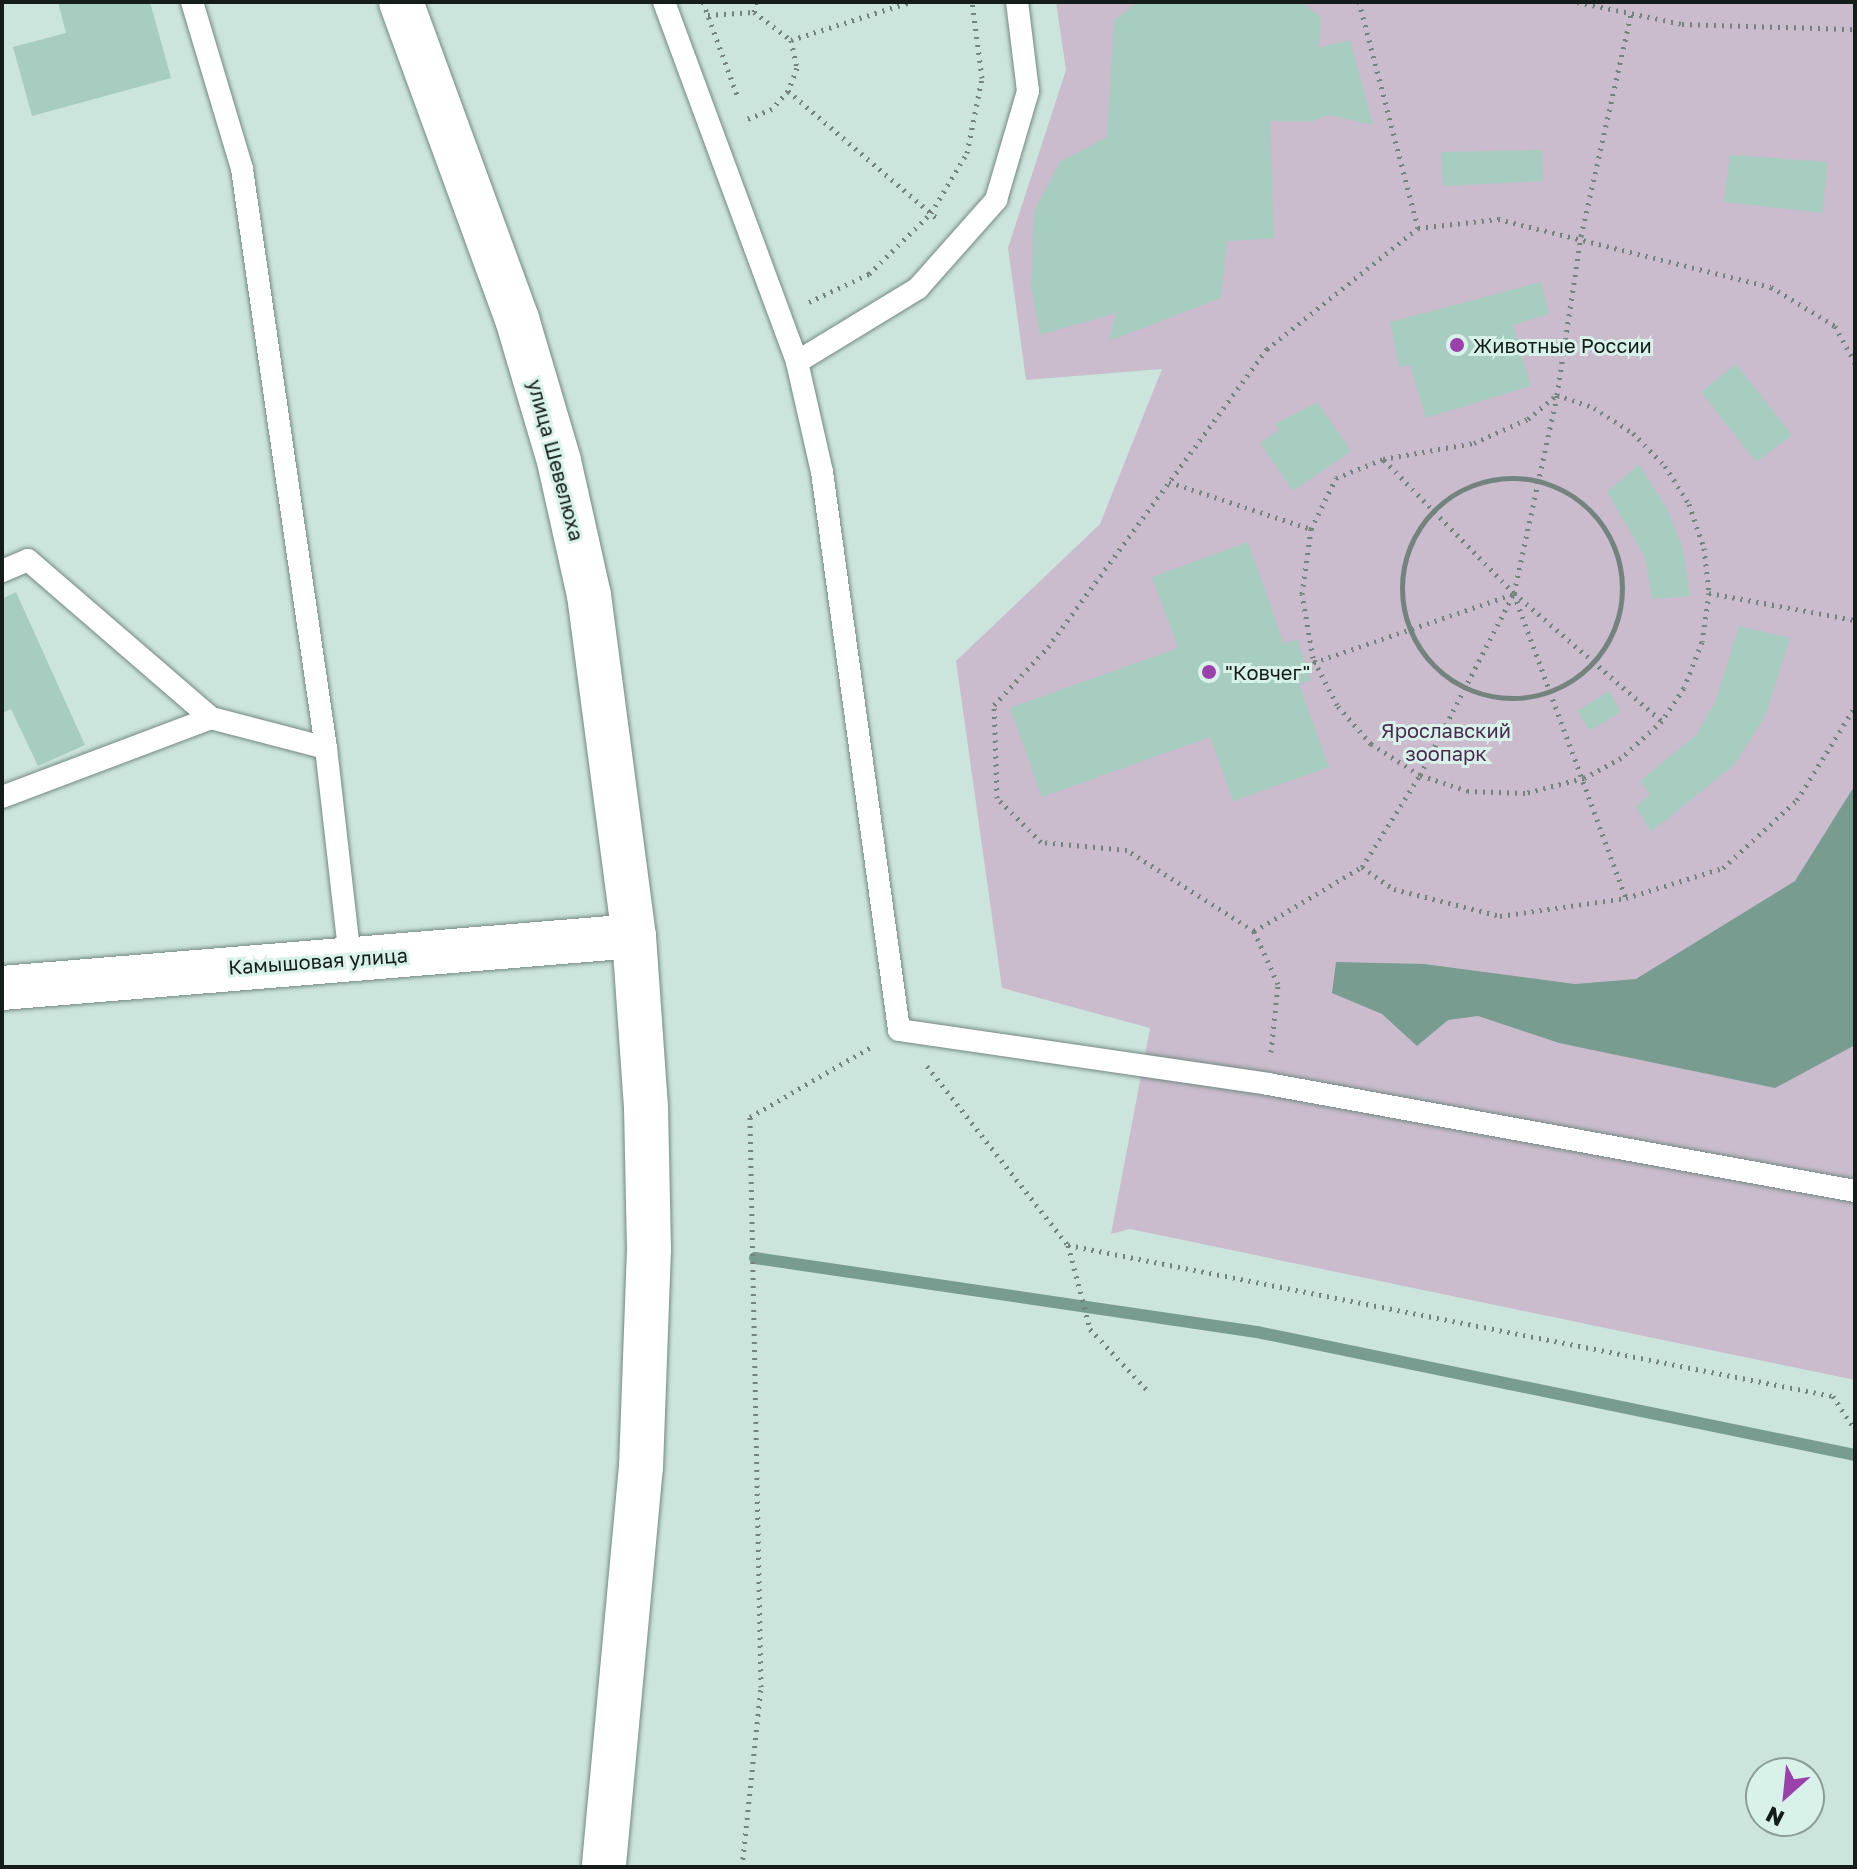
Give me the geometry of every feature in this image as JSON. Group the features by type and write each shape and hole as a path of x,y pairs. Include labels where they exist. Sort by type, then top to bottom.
{"main road":[{"name":"улица Шевелюха","path":"401,2 517,319 559,461 589,595 634,936 646,1107 649,1249 641,1466 601,1857"},
{"name":"Камышовая улица","path":"2,988 634,936"}],"lane":[{"path":"192,2 242,169 326,748 350,958"},
{"path":"664,2 797,362 822,472 899,1030 1268,1084 1855,1191"},
{"path":"797,362 918,288 996,200 1028,91 1017,2"},
{"path":"2,571 28,560 211,718 326,748"},
{"path":"2,797 211,718"}],"path":[{"path":"754,12 756,2"},
{"path":"791,40 910,2"},
{"path":"809,302 869,274 931,213 967,153 982,78 972,2"},
{"path":"1359,2 1418,228"},
{"path":"1577,2 1682,24 1855,29"},
{"path":"708,15 754,12 791,40 797,68 788,91 772,109 745,120"},
{"path":"1254,931 1362,867 1420,775 1514,593 1557,395 1581,236 1631,14"},
{"path":"788,91 962,239"},
{"path":"1268,1084 1278,984 1254,931 1127,850 1041,842 997,798 994,705 1048,647 1267,349 1418,228 1498,219 1581,236 1771,287 1835,326 1855,363"},
{"path":"1557,395 1594,408 1633,433 1665,466 1694,519 1709,593 1702,642 1684,688 1662,721 1621,758 1584,778 1525,793 1468,791 1420,775 1371,744 1337,705 1315,662 1302,594 1311,529 1336,478 1383,459 1474,443 1528,419 1557,395"},
{"path":"1383,459 1514,593 1662,721"},
{"path":"1497,479 1539,481 1565,491 1591,511 1611,538 1621,570 1622,603 1612,635 1594,663 1551,691 1517,698 1466,688 1423,653 1409,628 1402,597 1404,565 1414,536 1433,510 1463,489 1497,479"},
{"path":"1169,482 1311,529"},
{"path":"1306,665 1514,593"},
{"path":"1514,593 1626,898"},
{"path":"1709,593 1855,620"},
{"path":"1362,867 1394,889 1500,916 1626,898 1723,868 1797,800 1855,707"},
{"path":"742,1867 761,1687 750,1117 899,1030 1068,1245 1090,1329 1147,1390"},
{"path":"1068,1245 1833,1396 1855,1430"}],"green space":[{"name":"Ярославский зоопарк","path":"1056,2 1855,2 1855,1380 1130,1229 1111,1234 1150,1028 1002,988 956,661 1100,524 1162,369 1026,380 1008,248 1066,70"}],"shaded area":[{"path":"1855,785 1855,1045 1775,1088 1559,1043 1478,1016 1448,1020 1417,1046 1382,1014 1332,993 1336,962 1424,964 1575,984 1636,979 1795,881"}],"building":[{"path":"58,2 150,2 171,78 32,116 13,47 66,33"},
{"path":"1137,2 1301,2 1321,17 1319,48 1350,40 1373,125 1328,115 1312,121 1270,121 1274,238 1227,241 1221,298 1109,341 1116,313 1040,335 1031,286 1034,211 1060,162 1107,137 1114,21"},
{"path":"1542,150 1543,181 1443,186 1441,152"},
{"path":"1730,155 1828,162 1822,213 1724,202"},
{"name":"Животные России","path":"1541,282 1549,314 1513,325 1531,386 1426,418 1410,365 1399,367 1390,322"},
{"path":"1736,364 1792,435 1756,462 1701,392"},
{"path":"1317,402 1351,451 1293,491 1260,443 1279,430 1275,424"},
{"path":"1639,464 1666,507 1683,548 1690,596 1652,599 1645,557 1607,492"},
{"name":"\"Ковчег\"","path":"1248,542 1284,644 1297,639 1311,680 1299,684 1329,767 1233,801 1210,737 1042,797 1010,708 1178,648 1152,577"},
{"path":"16,592 85,745 38,766 11,709 2,713 2,599"},
{"path":"1739,626 1790,638 1765,717 1734,765 1651,832 1636,807 1650,794 1640,781 1697,734 1716,700"},
{"path":"1609,691 1621,712 1590,731 1577,711"}],"waterway":[{"path":"755,1258 1257,1332 1855,1455"}],"place":[{"name":"Животные России","path":"1457,345"},
{"name":"\"Ковчег\"","path":"1209,672"}]}
